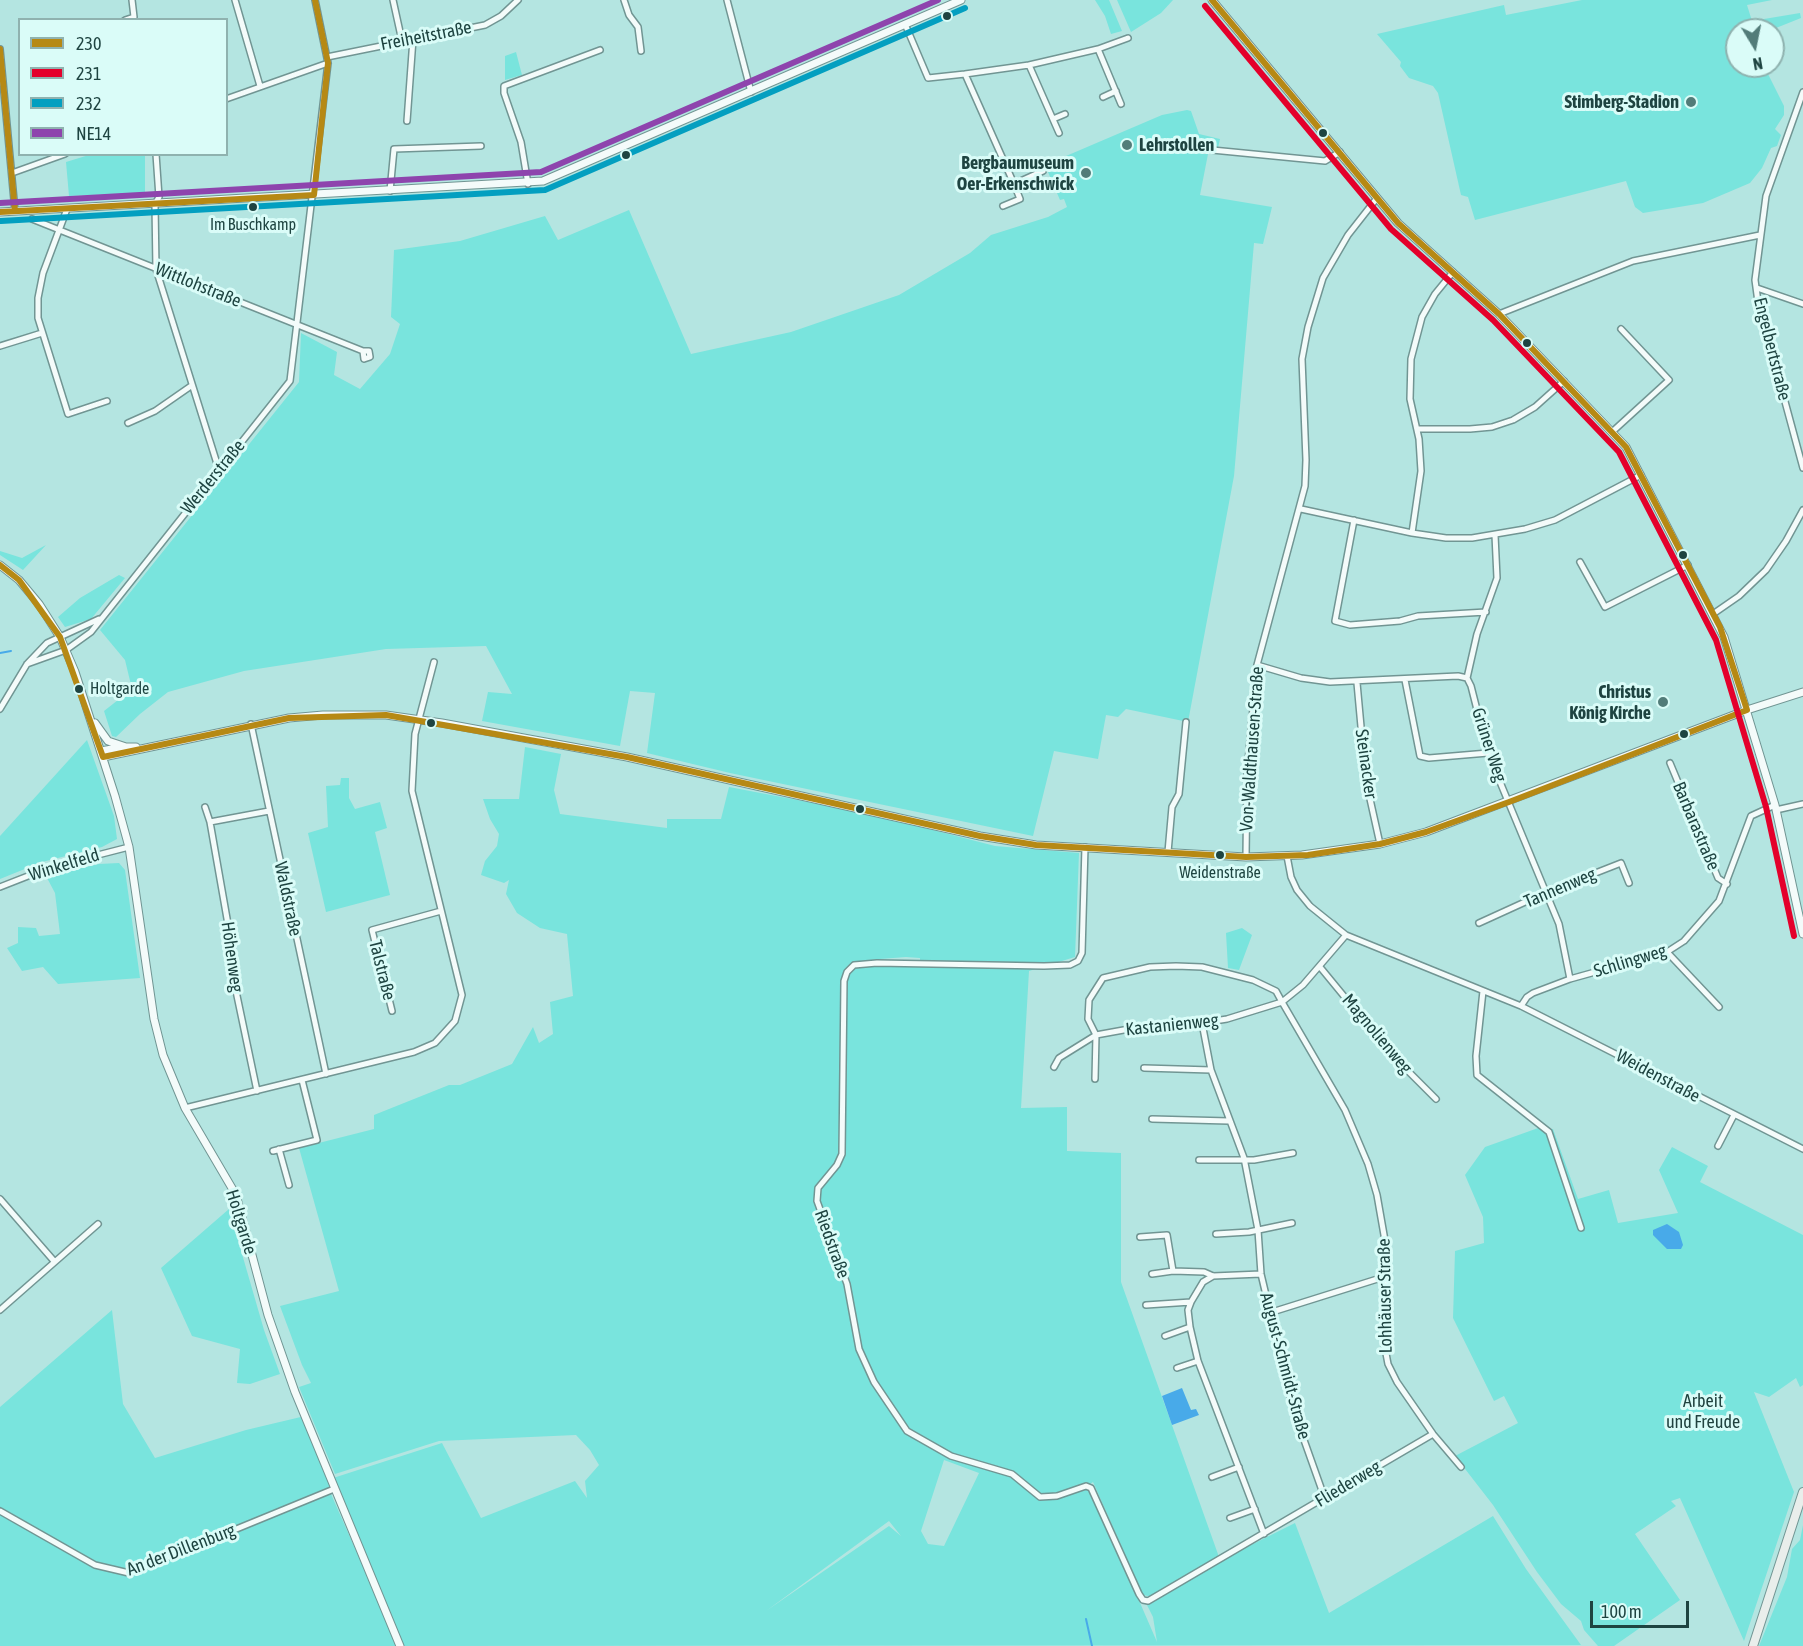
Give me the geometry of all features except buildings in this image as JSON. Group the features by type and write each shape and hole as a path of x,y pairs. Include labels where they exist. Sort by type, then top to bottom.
{"main road":[{"path":"1753,1646 1803,1492"}],"street":[{"path":"131,18 134,17 132,0"},
{"path":"235,0 260,86"},
{"path":"298,325 328,60 315,0"},
{"path":"393,0 402,40"},
{"name":"Freiheitstraße","path":"228,98 328,60 402,40 485,25 501,16 517,0"},
{"path":"624,0 629,15 638,27 641,51"},
{"path":"727,0 751,92"},
{"path":"939,0 941,8"},
{"path":"0,212 528,184 563,174 961,0"},
{"path":"1212,0 1398,224 1499,314 1626,447 1724,637 1775,808 1803,934"},
{"path":"905,24 928,78 1029,65 1098,49 1128,38"},
{"path":"406,122 413,39"},
{"path":"0,49 15,211"},
{"path":"1098,49 1121,104"},
{"path":"528,184 521,142 504,93 504,86 600,50"},
{"path":"1029,65 1059,133"},
{"path":"965,74 1020,199 1003,207"},
{"path":"1103,97 1116,91"},
{"name":"Engelbertstraße","path":"1803,92 1766,196 1755,280 1758,302 1803,468"},
{"path":"1053,119 1065,114"},
{"path":"390,191 395,141"},
{"path":"394,149 481,146"},
{"path":"1202,150 1325,161 1340,152"},
{"path":"12,173 59,156"},
{"path":"156,156 159,197 155,204 156,269 219,470"},
{"path":"1014,183 1043,171"},
{"name":"Von-Waldthausen-Straße","path":"1246,857 1247,773 1257,665 1300,509 1306,460 1302,359 1308,327 1323,278 1348,235 1377,198"},
{"path":"67,208 38,298 42,333 68,414 107,401"},
{"name":"Wittlohstraße","path":"32,219 363,351"},
{"path":"1499,314 1633,261 1760,235"},
{"path":"1412,533 1421,487 1417,429 1410,399 1409,380 1415,340 1422,316 1435,294 1453,272"},
{"path":"1757,288 1803,304"},
{"name":"Werderstraße","path":"27,664 66,650 91,632 290,381 298,325"},
{"path":"1612,432 1669,380 1621,329"},
{"path":"0,346 42,333"},
{"path":"1417,429 1470,429 1491,427 1513,420 1535,407 1564,381"},
{"path":"128,423 155,411 191,386"},
{"path":"1300,509 1446,538 1495,535 1555,520 1641,475"},
{"path":"1713,614 1740,596 1766,570 1803,510"},
{"path":"1354,520 1335,621 1350,625 1400,621 1418,616 1485,612"},
{"name":"Grüner Weg","path":"1495,535 1497,578 1477,634 1467,678 1472,686 1488,753 1559,924 1570,979"},
{"path":"1580,562 1605,607 1688,565"},
{"path":"0,565 26,588 60,637 89,713 108,741 126,747"},
{"name":"Werderstraße","path":"0,709 27,664 47,643 101,618"},
{"path":"185,1107 414,1052 435,1043 455,1021 462,994 412,792 412,753 434,662"},
{"path":"1257,665 1301,678 1357,683 1458,676 1467,678"},
{"path":"1405,680 1420,756 1439,757 1488,753"},
{"name":"Steinacker","path":"1357,683 1366,781 1380,844"},
{"path":"102,754 146,747 251,724 323,715 386,715 419,719 702,772 980,836 1036,845 1246,857 1287,856 1380,844 1426,832 1747,710 1803,692"},
{"name":"Holtgarde","path":"89,713 129,847 154,1019 163,1055 185,1107 236,1195 268,1315 334,1489 400,1646"},
{"path":"1168,852 1172,807 1179,794 1186,722"},
{"name":"Waldstraße","path":"251,724 326,1074"},
{"path":"102,754 126,747 146,747"},
{"name":"Barbarastraße","path":"1670,763 1718,878 1727,884"},
{"name":"Schlingweg","path":"1521,1006 1533,993 1570,979 1667,952 1684,940 1719,901 1751,816 1775,808 1803,804"},
{"name":"Höhenweg","path":"205,807 210,822 232,947 237,991 257,1091"},
{"path":"210,822 269,811"},
{"name":"Winkelfeld","path":"0,887 51,867 129,847"},
{"name":"Riedstraße","path":"1085,847 1082,953 1078,961 1070,965 1044,966 877,963 855,965 849,968 844,981 842,1154 837,1165 818,1188 817,1201 847,1284 859,1349 874,1382 906,1431 951,1456 1012,1474 1040,1497 1057,1496 1086,1486 1091,1488 1139,1594"},
{"name":"Weidenstraße","path":"1287,856 1291,877 1297,890 1310,906 1346,935 1521,1006 1803,1149"},
{"name":"Tannenweg","path":"1479,923 1546,892 1621,863 1629,883"},
{"name":"Talstraße","path":"392,1011 372,930 441,911"},
{"path":"1095,1079 1096,1035 1088,1019 1089,1000 1103,978 1150,967 1202,967 1231,973 1266,985 1276,991 1282,1002 1320,967 1346,935"},
{"path":"1667,952 1719,1007"},
{"name":"Magnolienweg","path":"1320,967 1394,1057 1436,1099"},
{"path":"1484,991 1476,1056 1477,1075 1549,1132 1581,1228"},
{"name":"Kastanienweg","path":"1054,1067 1059,1058 1096,1035 1140,1027 1227,1019 1282,1002"},
{"name":"Lohhäuser Straße","path":"1282,1002 1345,1110 1364,1154 1383,1227 1387,1276 1384,1343 1388,1364 1396,1382 1433,1434 1461,1467"},
{"name":"August-Schmidt-Straße","path":"1202,1023 1211,1070 1244,1158 1258,1230 1261,1274 1293,1409 1325,1499"},
{"path":"1144,1068 1211,1070"},
{"path":"289,1185 276,1150 317,1140 302,1080"},
{"path":"1718,1146 1734,1115"},
{"path":"1152,1119 1229,1121"},
{"path":"1199,1160 1244,1158 1254,1160 1293,1153"},
{"path":"0,1199 54,1261"},
{"path":"1216,1234 1258,1230 1292,1223"},
{"path":"0,1310 98,1224"},
{"path":"1140,1237 1167,1235 1173,1271"},
{"path":"1152,1274 1173,1271 1204,1272 1213,1276 1261,1274"},
{"path":"1213,1276 1203,1282 1191,1302 1188,1310 1190,1327 1198,1361 1264,1534"},
{"path":"1269,1313 1387,1276"},
{"path":"1146,1305 1191,1302"},
{"path":"1165,1336 1190,1327"},
{"path":"1177,1368 1198,1361"},
{"name":"Fliederweg","path":"1139,1594 1143,1600 1154,1599 1433,1434"},
{"path":"1212,1477 1239,1467"},
{"name":"An der Dillenburg","path":"0,1511 95,1565 129,1573 334,1489"},
{"path":"1230,1518 1255,1509"}],"green space":[{"path":"1095,0 1109,0 1122,31 1111,34 1105,16"},
{"path":"1117,0 1173,0 1161,13 1131,32"},
{"path":"1582,0 1772,0 1747,5 1751,18 1725,18 1725,78 1770,78 1784,106 1784,115 1775,129 1781,135 1777,146 1771,148 1762,168 1750,183 1703,203 1643,213 1635,207 1626,181 1475,220 1468,197 1461,195 1438,93 1433,86 1409,78 1400,66 1401,62 1377,34 1504,5 1506,15"},
{"path":"1800,13 1801,18 1785,24 1785,18 1770,18"},
{"path":"516,52 522,75 505,80 505,56"},
{"path":"1191,111 1199,134 1220,139 1218,148 1202,147 1202,154 1208,154 1200,195 1272,207 1263,244 1254,243 1234,476 1188,722 1126,709 1118,717 1106,715 1098,759 1054,751 1033,836 730,773 647,753 655,693 630,691 620,746 482,721 488,692 512,694 486,646 386,649 244,671 168,692 116,737 112,736 104,711 132,689 125,660 100,630 299,382 301,333 337,352 334,375 360,389 390,354 400,324 391,317 394,250 460,241 545,216 558,240 629,210 691,354 791,332 899,295 970,253 991,235 1048,217 1067,207 1064,199 1060,200 1045,165 1162,115"},
{"path":"86,156 145,156 145,193 69,196 66,162"},
{"path":"46,545 23,570 0,555 0,551 22,558"},
{"path":"119,575 125,578 91,619 65,627 58,617 80,598"},
{"path":"87,740 114,816 117,839 102,847 42,862 0,879 0,836"},
{"path":"525,747 561,754 554,790 560,814 667,828 667,819 721,819 729,787 871,814 995,846 1079,853 1075,957 1029,971 1021,1108 1067,1107 1067,1151 1121,1153 1121,1282 1219,1557 1153,1597 1143,1595 1093,1482 1089,1485 1157,1642 1153,1617 1147,1605 1243,1549 1295,1523 1329,1613 1493,1516 1526,1569 1581,1645 400,1646 334,1489 189,1550 331,1494 398,1646 0,1646 0,1514 47,1540 0,1509 0,1407 112,1310 123,1404 155,1458 246,1430 305,1416 330,1479 442,1443 481,1518 575,1481 587,1498 585,1481 599,1465 590,1450 576,1435 439,1441 335,1474 299,1387 311,1383 280,1306 339,1291 299,1148 374,1129 374,1115 449,1085 460,1085 512,1064 533,1027 539,1043 553,1034 550,1002 573,996 567,934 540,928 517,913 506,894 509,880 504,883 481,875 485,861 497,846 499,834 490,819 483,799 519,799","holes":["920,958 920,965 848,966 880,959","944,1460 979,1473 944,1546 928,1544 921,1531","889,1521 901,1536 889,1526 766,1611"]},
{"path":"341,778 349,778 349,798 355,809 380,802 387,828 375,832 390,895 326,912 308,833 328,827 326,786 340,785"},
{"path":"119,863 125,870 140,978 58,984 43,967 22,971 7,948 18,943 18,927 36,928 39,936 60,934 55,893 46,876 99,864"},
{"path":"1242,928 1252,935 1239,970 1228,968 1226,933"},
{"name":"Arbeit und Freude","path":"1541,1127 1545,1131 1553,1129 1578,1199 1609,1190 1618,1223 1678,1213 1659,1170 1672,1147 1708,1166 1700,1182 1803,1235 1803,1385 1800,1387 1796,1378 1769,1397 1754,1392 1794,1492 1744,1641 1680,1498 1671,1501 1676,1506 1635,1534 1680,1600 1614,1646 1598,1646 1584,1630 1581,1621 1561,1604 1493,1505 1455,1456 1518,1423 1504,1396 1494,1401 1453,1318 1455,1251 1484,1243 1483,1217 1465,1175 1485,1147"},
{"path":"229,1209 264,1330 280,1374 250,1384 237,1383 240,1349 192,1336 161,1268"},
{"path":"1803,1525 1803,1646 1759,1646 1787,1577 1792,1549 1800,1540"}],"shaded area":[{"path":"1667,1224 1679,1232 1683,1245 1681,1249 1667,1249 1653,1235 1653,1230"},
{"path":"1182,1388 1191,1410 1196,1409 1199,1415 1172,1425 1162,1396"}],"waterway":[{"path":"0,653 11,651"},
{"path":"1086,1619 1092,1646"}],"transit line":[{"name":"230","path":"0,212 314,195 328,63 315,0"},
{"name":"NE14","path":"0,203 541,172 938,0"},
{"name":"230","path":"1212,0 1398,223 1499,314 1626,447 1720,627 1747,710"},
{"name":"231","path":"1205,6 1391,229 1493,320 1619,452 1716,640 1766,807 1794,936"},
{"name":"232","path":"1,221 545,190 965,8"},
{"name":"230","path":"0,49 15,211"},
{"name":"230","path":"0,565 19,580 60,637 103,757 289,718 386,715 627,757 980,836 1036,845 1246,857 1308,855 1380,844 1426,832 1509,802 1747,710"}],"place":[{"name":"Stimberg-Stadion","path":"1691,102"},
{"name":"Lehrstollen","path":"1127,145"},
{"name":"Bergbaumuseum Oer-Erkenschwick","path":"1086,173"},
{"name":"Im Buschkamp","path":"253,207"},
{"name":"Holtgarde","path":"79,689"},
{"name":"Christus König Kirche","path":"1663,702"},
{"name":"Weidenstraße","path":"1220,855"}]}
